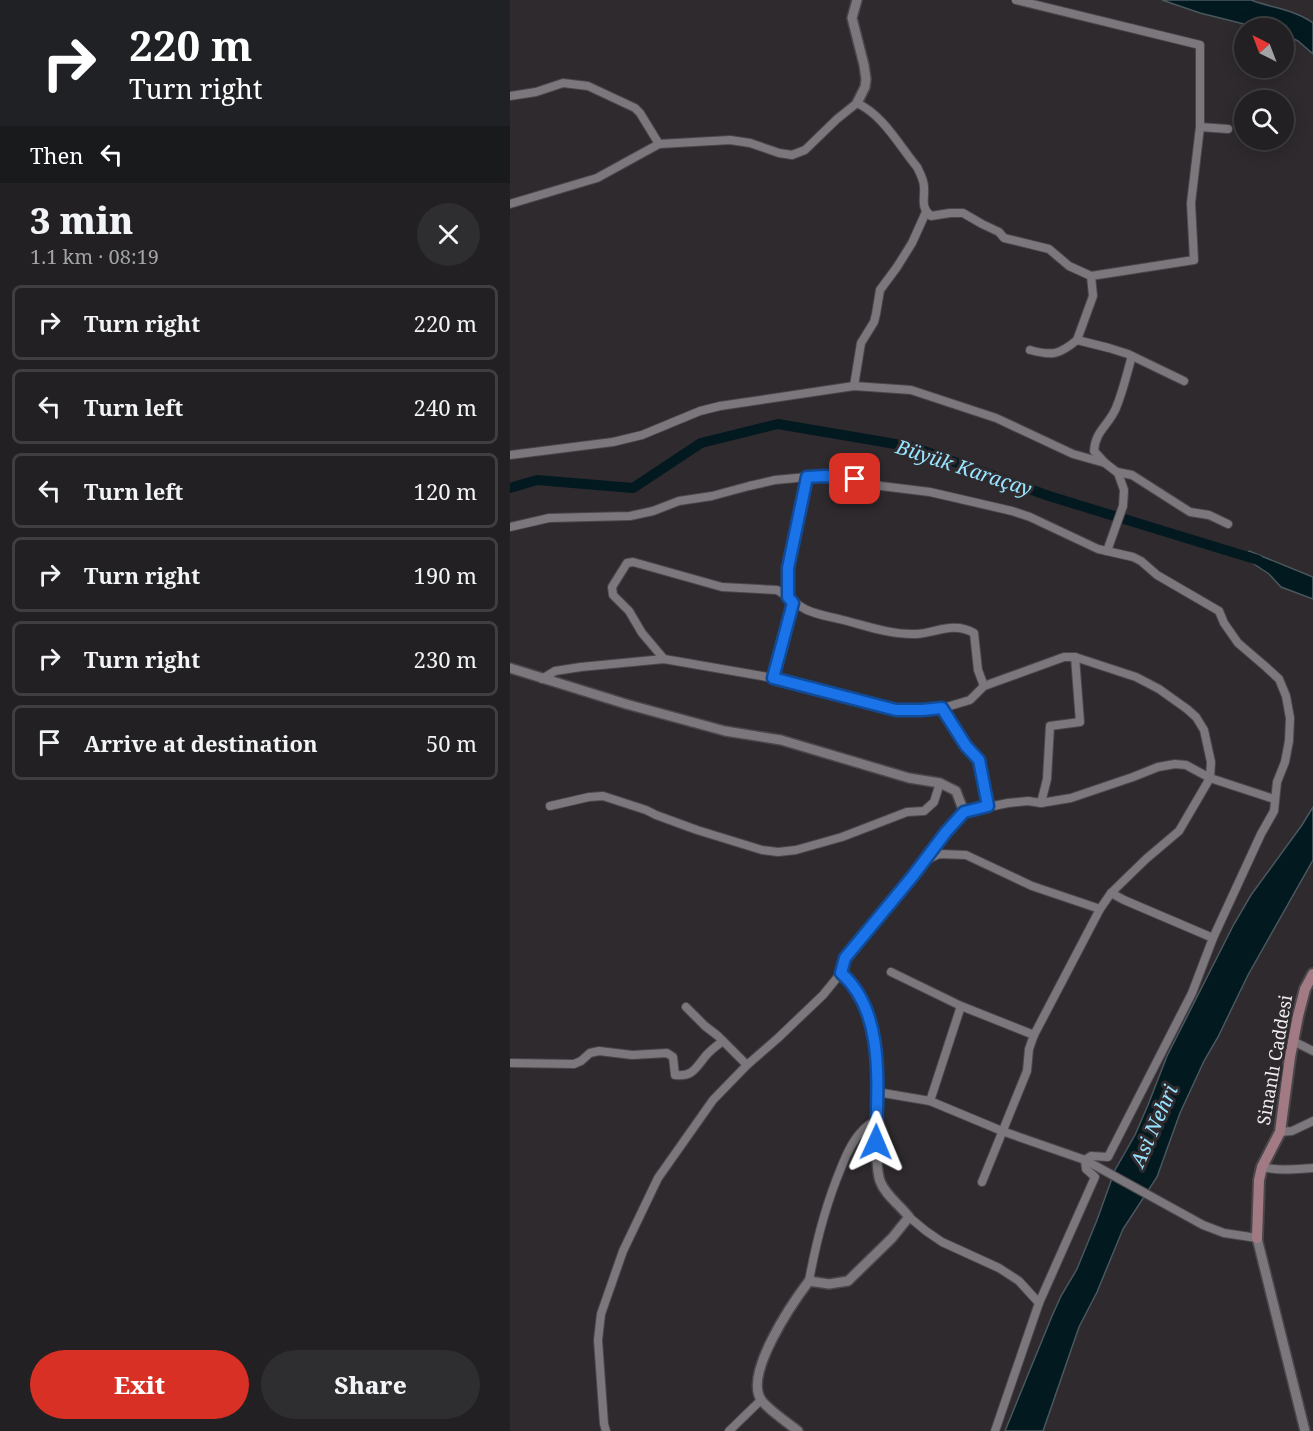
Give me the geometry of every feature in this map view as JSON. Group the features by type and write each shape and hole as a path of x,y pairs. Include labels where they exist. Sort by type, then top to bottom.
{"main road":[{"name":"Sinanlı Caddesi","path":"1257,1238 1258,1189 1262,1167 1280,1132 1293,1041 1305,989 1313,974"}],"street":[{"path":"510,204 597,178 659,144 730,140 792,155 805,150 857,103 865,87 864,65 852,18 857,0"},
{"path":"857,103 879,117 918,167 924,187 923,202 930,216 963,213 999,232 1004,238 1049,249 1069,266 1091,276 1194,260 1191,203 1200,127 1200,45 1016,0"},
{"path":"510,96 536,92 563,83 588,86 635,108 659,144"},
{"path":"1200,127 1228,129"},
{"path":"854,386 861,344 874,322 880,290 912,243 926,212"},
{"path":"1030,350 1054,354 1066,349 1077,340 1093,296 1091,276"},
{"path":"1077,340 1132,356 1184,381"},
{"path":"1132,356 1116,408 1111,419 1099,431 1094,443 1094,451 1117,472 1132,475 1190,512 1209,515 1228,524"},
{"path":"510,455 613,442 642,435 700,411 720,406 854,386 911,390 996,418 1073,454 1105,463"},
{"path":"1107,551 1123,506 1124,490 1117,472"},
{"path":"510,527 549,518 630,516 653,512 679,501 712,496 775,480 825,476 855,479 881,486 930,492 1012,511 1050,525 1098,549 1133,557 1157,575 1219,611 1224,623 1238,643 1279,679 1286,696 1290,718 1287,752 1277,782 1274,811 1213,938 1192,993 1108,1157 1091,1156 1085,1160"},
{"path":"773,678 790,600 788,568 807,477"},
{"path":"664,659 642,633 629,611 613,595 612,587 627,563 633,562 722,586 777,590 809,611 891,632 917,634 941,628 966,629 974,633 978,670 984,686"},
{"path":"542,679 555,671 581,666 664,659 773,678 896,710 922,710 942,708 970,700 984,686 1064,657 1075,657 1136,677 1159,689 1196,717 1204,730 1211,762 1210,778 1179,831 1111,893 1100,909 1034,1035 1029,1049 1027,1071 982,1182"},
{"path":"1041,803 1047,779 1050,726 1080,722 1075,657"},
{"path":"510,668 725,731 780,740 909,778 940,783 956,791 964,812"},
{"path":"942,708 966,746 979,760 988,806"},
{"path":"606,1431 598,1340 601,1314 623,1251 658,1178 713,1100 823,994 841,973 845,958 964,812 988,806 1028,801 1041,803 1071,798 1158,767 1175,764 1186,765 1210,778 1274,799"},
{"path":"550,806 603,796 697,830 762,850 778,852 796,850 842,837 907,812 924,811 934,802 940,783"},
{"path":"926,860 939,854 966,855 1032,886 1100,909"},
{"path":"1111,893 1213,938"},
{"path":"891,972 961,1006 1034,1035"},
{"path":"841,973 860,997 871,1021 877,1092 876,1142 879,1178 887,1193 909,1217 926,1231 942,1242 999,1268 1019,1281 1039,1303"},
{"path":"930,1101 961,1006"},
{"path":"686,1007 747,1065"},
{"path":"510,1063 574,1064 590,1053 599,1051 632,1055 667,1053 673,1057 675,1075 684,1076 695,1070 723,1041"},
{"path":"1293,1041 1313,1051"},
{"path":"877,1092 930,1101 1002,1131 1085,1160 1203,1225 1224,1233 1257,1238"},
{"path":"798,1431 761,1400 757,1389 763,1358 796,1297 809,1281 819,1231 845,1159 862,1130 876,1119"},
{"path":"1280,1132 1292,1131 1313,1121"},
{"path":"995,1431 1039,1303 1095,1177 1086,1169 1085,1160"},
{"path":"1262,1167 1289,1170 1313,1168"},
{"path":"809,1281 829,1284 848,1281 892,1238 909,1217"},
{"name":"Sinanlı Caddesi","path":"1257,1238 1305,1431"},
{"path":"729,1431 761,1400"}],"water":[{"path":"1162,0 1251,0 1291,12 1313,23 1313,54 1294,39 1294,18 1234,18 1234,22"},
{"path":"1249,551 1313,577 1313,599 1281,587 1269,574 1248,560"},
{"name":"Asi Nehri","path":"1313,807 1313,860 1248,975 1204,1061 1180,1113 1157,1177 1123,1229 1097,1292 1079,1327 1043,1431 1005,1431 1052,1316 1077,1269 1115,1170 1135,1135 1167,1056 1251,895"}],"waterway":[{"name":"Büyük Karaçay","path":"510,488 537,480 633,488 701,443 778,424 913,447 1049,496 1258,560"}],"route":[{"path":"855,479 807,477 788,568 788,597 793,603 773,678 896,710 942,708 966,746 979,760 988,806 964,812 845,958 841,973 860,997 871,1021 877,1092 876,1142"}]}
